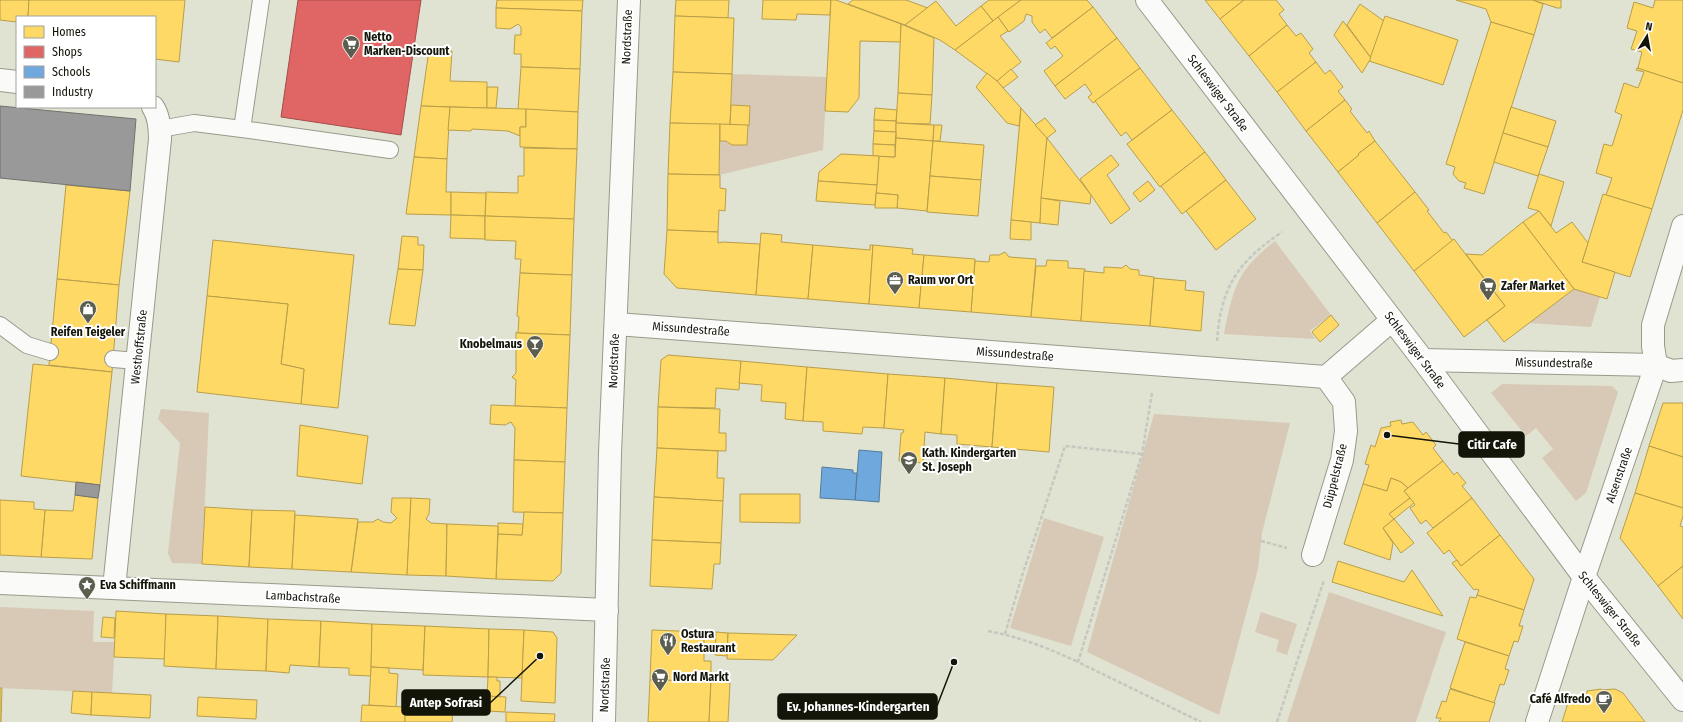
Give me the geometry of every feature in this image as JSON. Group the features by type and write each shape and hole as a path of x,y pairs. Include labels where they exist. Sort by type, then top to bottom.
{"street":[{"name":"Nordstraße","path":"604,722 610,453 629,0"},
{"name":"Schleswiger Straße","path":"1147,0 1423,360 1584,577 1683,700"},
{"path":"0,80 16,82"},
{"name":"Westhoffstraße","path":"114,588 160,129 154,108"},
{"name":"Alsenstraße","path":"1537,722 1584,577 1656,365 1653,346 1653,325 1683,226"},
{"path":"1326,377 1392,320"},
{"name":"Missundestraße","path":"616,324 1326,377"},
{"name":"Missundestraße","path":"1423,360 1656,365 1671,371 1683,370"},
{"name":"Düppelstraße","path":"1313,555 1342,460 1346,431 1344,402 1326,377"},
{"name":"Lambachstraße","path":"0,583 607,610"}],"lane":[{"path":"242,129 261,0"},
{"path":"160,129 194,123 390,150"},
{"path":"0,325 28,345 50,352"},
{"path":"113,359 137,361"}],"path":[{"path":"1217,342 1222,307 1231,282 1246,260 1282,232"},
{"path":"1078,662 1142,454 1152,393"},
{"path":"1005,634 1021,579 1065,446 1142,454"},
{"path":"1277,722 1322,584"},
{"path":"988,630 1039,644 1201,722"}],"shaded area":[{"path":"732,74 827,77 823,150 719,175 720,141 726,141 732,145 747,145 750,106 731,105"},
{"path":"1275,241 1331,315 1310,331 1315,339 1224,334 1232,297 1239,280 1244,271 1253,261"},
{"path":"1574,289 1600,297 1591,327 1529,323"},
{"path":"1502,384 1612,386 1618,392 1586,493 1576,501 1542,458 1553,449 1536,428 1526,436 1491,393"},
{"path":"161,409 209,413 202,564 172,563 168,553 180,443 158,419"},
{"path":"1154,414 1290,423 1262,533 1258,569 1219,715 1087,652"},
{"path":"1044,518 1104,537 1071,646 1010,628"},
{"path":"1329,592 1446,632 1416,722 1287,722"},
{"path":"0,607 94,611 93,642 115,642 112,693 0,688"},
{"path":"1261,612 1297,624 1287,655 1276,651 1279,640 1255,632"}],"building: Homes":[{"path":"0,0 29,0 28,16 16,16 16,22 0,20"},
{"path":"29,0 185,0 179,62 156,59 156,16 28,16"},
{"path":"497,0 583,0 582,11 496,8"},
{"path":"676,0 729,0 728,18 675,16"},
{"path":"763,0 831,0 830,15 797,14 796,20 762,19"},
{"path":"831,0 836,0 901,24 901,42 860,41 859,98 848,112 825,111"},
{"path":"853,0 906,0 928,8 905,25 848,4"},
{"path":"989,0 1021,0 993,21 981,6"},
{"path":"1021,0 1087,0 1093,7 1052,38 1045,29 1040,33 1032,22 1032,16 1026,14 1024,21 1009,32 1008,31 998,17"},
{"path":"1205,0 1244,0 1220,19"},
{"path":"1244,0 1276,0 1284,10 1279,14 1287,25 1249,56 1220,19"},
{"path":"1456,0 1533,0 1543,4 1534,35 1491,22 1486,9"},
{"path":"1533,0 1561,0 1561,8 1557,8"},
{"path":"1655,0 1683,0 1683,83 1637,68 1642,52 1631,49 1637,31 1627,28 1634,2 1653,8"},
{"path":"936,1 956,26 981,6 993,21 955,50 940,40 905,25"},
{"path":"1360,4 1384,21 1371,58 1347,25"},
{"path":"1093,7 1117,38 1055,86 1044,71 1063,56 1055,46 1051,49 1046,43"},
{"path":"496,8 582,11 580,69 521,67 521,54 514,54 515,35 521,35 521,27 518,24 510,29 496,28"},
{"path":"675,16 734,18 732,74 673,72"},
{"path":"1385,16 1458,40 1443,85 1369,61"},
{"path":"998,17 1008,31 1000,36 1021,62 997,81 955,50"},
{"path":"1343,21 1371,58 1362,73 1334,35"},
{"path":"1491,22 1534,35 1484,194 1464,188 1466,183 1459,181 1453,174 1455,167 1446,164"},
{"path":"901,24 934,38 932,95 898,93"},
{"path":"1287,25 1296,36 1301,33 1313,49 1309,53 1316,62 1277,92 1249,56"},
{"path":"1117,38 1140,68 1093,103 1088,97 1092,94 1085,84 1065,99 1055,86"},
{"path":"429,50 452,51 450,81 487,82 487,108 421,106"},
{"path":"1316,62 1325,74 1330,70 1343,87 1338,91 1345,100 1306,131 1277,92"},
{"path":"521,67 580,69 578,112 518,110"},
{"path":"1140,68 1172,110 1132,140 1126,132 1121,136 1095,101"},
{"path":"1637,68 1683,83 1683,110 1652,209 1606,195 1612,178 1596,173 1604,144 1612,146 1622,115 1615,112 1624,83 1638,88 1644,72 1636,70"},
{"path":"1011,69 1018,77 1003,88 997,81"},
{"path":"673,72 732,74 730,125 670,123"},
{"path":"987,73 997,81 1021,108 1019,126 1007,123 976,87"},
{"path":"487,87 498,87 496,108 487,108"},
{"path":"898,93 932,95 930,124 896,123"},
{"path":"1345,100 1352,109 1350,111 1367,133 1369,131 1375,141 1338,172 1306,131"},
{"path":"731,105 750,106 749,126 730,125"},
{"path":"421,106 450,107 447,159 414,157"},
{"path":"450,107 526,109 526,127 520,127 520,136 508,131 472,129 471,131 448,130"},
{"path":"1511,107 1556,121 1548,147 1503,133"},
{"path":"875,108 897,110 896,121 874,120"},
{"path":"1021,108 1047,138 1040,223 1011,220"},
{"path":"526,109 578,112 577,149 520,147 520,127 526,127"},
{"path":"1172,110 1205,152 1160,187 1127,144"},
{"path":"1045,118 1056,131 1047,138 1035,125"},
{"path":"874,120 896,121 896,132 874,131"},
{"path":"670,123 720,124 719,175 668,174"},
{"path":"896,123 934,125 933,141 896,138"},
{"path":"720,124 748,125 747,145 732,145 726,141 720,141"},
{"path":"934,125 942,125 940,141 933,141"},
{"path":"874,131 896,132 895,145 873,144"},
{"path":"1503,133 1548,147 1538,176 1494,162"},
{"path":"896,138 933,141 927,211 897,208 898,195 876,193 879,156 895,157"},
{"path":"1047,138 1091,195 1090,204 1041,198"},
{"path":"933,141 984,145 981,180 930,176"},
{"path":"1375,141 1415,192 1377,223 1338,172"},
{"path":"873,144 895,145 895,157 873,156"},
{"path":"524,148 577,149 574,219 485,216 486,192 518,193 518,176 524,176"},
{"path":"1205,152 1226,180 1182,214 1161,186"},
{"path":"841,154 879,156 877,185 818,181 819,172"},
{"path":"1111,155 1119,165 1107,175 1130,209 1111,224 1080,179"},
{"path":"414,157 447,159 446,192 451,192 451,215 406,214"},
{"path":"668,174 720,175 720,188 726,189 725,211 719,210 718,232 667,230"},
{"path":"1539,174 1564,182 1551,226 1539,211 1528,208"},
{"path":"930,176 981,180 978,216 927,212"},
{"path":"1226,180 1256,219 1216,250 1186,211"},
{"path":"818,181 877,185 875,205 816,201"},
{"path":"1148,181 1155,190 1140,202 1133,193"},
{"path":"66,185 130,191 119,285 57,279"},
{"path":"451,192 486,193 485,216 451,215"},
{"path":"1415,192 1444,233 1446,232 1453,241 1414,271 1377,223"},
{"path":"876,193 898,195 897,208 875,208"},
{"path":"1603,194 1652,209 1630,277 1582,262"},
{"path":"1041,198 1060,201 1058,225 1040,223"},
{"path":"1539,211 1556,233 1572,222 1588,243 1582,262 1615,272 1607,299 1574,289 1523,222"},
{"path":"451,215 485,216 485,239 450,238"},
{"path":"485,216 574,219 572,275 520,273 521,259 515,259 516,241 485,240"},
{"path":"1011,220 1031,222 1031,240 1010,239"},
{"path":"1523,222 1574,289 1504,342 1487,320 1505,306 1466,254 1482,255"},
{"path":"667,230 718,232 718,243 760,244 756,295 677,288 664,274"},
{"path":"761,233 782,235 781,242 813,245 808,299 756,295"},
{"path":"402,236 418,237 418,245 424,245 423,270 398,269"},
{"path":"1454,239 1505,306 1464,337 1414,271"},
{"path":"213,240 354,255 338,408 301,404 304,369 281,364 288,304 207,296"},
{"path":"813,245 870,250 870,245 873,245 869,304 808,299"},
{"path":"873,245 913,249 912,254 924,255 919,308 869,304"},
{"path":"1005,252 1009,257 1036,259 1031,317 971,312 975,261 989,262 990,255 999,255"},
{"path":"924,255 975,259 971,312 919,308"},
{"path":"1047,260 1068,261 1068,268 1085,269 1081,321 1031,317 1036,266 1046,266"},
{"path":"1126,265 1130,269 1139,270 1139,275 1154,277 1150,326 1081,321 1084,271 1104,273 1104,267 1122,268"},
{"path":"398,269 423,270 415,326 389,324"},
{"path":"520,273 572,275 570,335 518,333 519,317 517,316"},
{"path":"1154,278 1186,281 1185,290 1204,292 1201,331 1150,326"},
{"path":"57,279 119,285 112,372 49,365"},
{"path":"207,296 288,304 281,364 304,369 301,404 197,392"},
{"path":"1331,315 1339,325 1320,342 1312,332"},
{"path":"516,332 570,335 567,408 515,406 516,380 512,377 516,373"},
{"path":"668,355 741,361 739,390 716,388 715,408 658,407 661,360"},
{"path":"741,361 807,367 803,421 785,419 786,403 761,401 762,385 739,383"},
{"path":"33,364 112,372 100,485 21,476"},
{"path":"807,367 888,374 884,428 863,427 862,434 823,431 823,422 803,421"},
{"path":"888,374 945,378 941,434 925,432 923,463 899,461 901,433 903,433 904,430 884,428"},
{"path":"945,378 997,383 992,447 957,444 957,435 941,434"},
{"path":"997,383 1054,387 1049,452 992,447"},
{"path":"1663,403 1683,403 1683,457 1649,446"},
{"path":"491,405 567,408 565,462 514,460 515,428 511,422 505,425 490,424"},
{"path":"658,407 720,409 719,433 726,433 726,451 657,448"},
{"path":"1401,420 1402,424 1413,422 1423,435 1426,432 1436,445 1433,448 1443,461 1408,488 1401,482 1391,478 1387,491 1363,484 1369,465 1365,464 1371,445 1375,447 1381,428 1391,426 1390,422"},
{"path":"300,425 368,436 362,484 297,476"},
{"path":"1649,446 1683,457 1683,508 1635,493"},
{"path":"657,448 718,451 717,478 724,478 723,501 654,497"},
{"path":"514,460 565,462 563,513 513,512"},
{"path":"1443,461 1454,475 1457,472 1466,483 1462,486 1472,498 1433,528 1426,520 1421,524 1410,508 1415,505 1404,491"},
{"path":"1391,478 1401,482 1408,488 1404,491 1410,498 1389,514 1394,519 1383,528 1393,543 1390,560 1344,544 1363,484 1387,491"},
{"path":"1635,493 1683,508 1683,516 1680,526 1683,527 1683,566 1658,586 1620,538"},
{"path":"740,494 800,494 800,523 740,522"},
{"path":"75,495 98,498 92,559 41,557 45,510 73,511"},
{"path":"654,497 723,501 721,543 652,540"},
{"path":"392,498 411,498 407,575 351,572 358,522 373,522 378,519 383,522 391,523 397,518 391,512"},
{"path":"411,498 430,499 429,514 426,519 431,523 447,524 446,576 407,575"},
{"path":"1410,498 1414,503 1394,519 1389,514"},
{"path":"1472,498 1500,535 1461,566 1449,550 1444,554 1427,533"},
{"path":"0,500 34,502 34,509 45,510 41,557 0,555"},
{"path":"205,507 252,510 249,567 202,564"},
{"path":"252,510 295,511 292,569 249,567"},
{"path":"524,512 563,513 561,573 553,581 496,579 498,534 522,535"},
{"path":"295,515 358,519 351,572 292,569"},
{"path":"1394,519 1414,543 1401,553 1383,528"},
{"path":"498,523 523,524 522,535 498,534"},
{"path":"447,524 498,527 496,579 446,576"},
{"path":"1500,535 1534,579 1524,610 1477,595 1479,590 1474,590 1452,563 1457,560 1461,566"},
{"path":"652,540 721,543 720,564 714,564 712,589 650,586"},
{"path":"1338,561 1404,582 1412,570 1443,616 1332,582"},
{"path":"1683,566 1683,619 1658,586"},
{"path":"1477,595 1524,610 1519,626 1523,626 1518,642 1514,641 1509,656 1457,639 1470,597 1476,598"},
{"path":"116,611 166,614 165,659 114,657"},
{"path":"166,614 218,616 216,669 164,666"},
{"path":"218,616 268,619 266,671 216,669"},
{"path":"103,617 115,618 114,638 101,637"},
{"path":"268,619 321,621 319,667 290,665 289,673 266,671"},
{"path":"321,621 372,624 371,676 349,675 349,668 319,667"},
{"path":"372,624 425,626 423,670 371,667"},
{"path":"425,626 489,629 488,677 423,675"},
{"path":"489,629 524,630 522,678 488,677"},
{"path":"524,630 553,632 557,638 555,703 521,701"},
{"path":"652,630 704,632 704,661 711,661 711,681 650,680"},
{"path":"704,632 716,632 715,653 704,653"},
{"path":"716,632 728,633 727,656 715,655"},
{"path":"728,633 797,635 773,660 727,659"},
{"path":"1465,642 1509,656 1505,669 1509,670 1504,685 1500,684 1494,703 1450,688"},
{"path":"371,667 389,668 389,673 398,674 396,707 369,705"},
{"path":"488,677 497,677 497,681 500,681 500,697 487,696"},
{"path":"650,680 711,681 709,722 648,722"},
{"path":"711,681 730,683 728,722 709,722"},
{"path":"0,688 2,688 1,722 0,722"},
{"path":"1450,689 1495,703 1489,722 1439,722 1441,718 1436,718 1442,701 1446,702"},
{"path":"1615,689 1623,693 1645,722 1562,722 1568,703 1574,697 1587,693 1587,691"},
{"path":"73,691 92,692 91,715 71,713"},
{"path":"92,692 151,695 150,718 91,715"},
{"path":"487,696 506,697 505,712 487,711"},
{"path":"198,697 257,700 256,719 197,716"},
{"path":"362,705 405,707 405,722 361,722"},
{"path":"405,707 453,709 452,722 405,722"},
{"path":"506,712 555,714 554,722 506,722"}],"building: Shops":[{"name":"Netto Marken-Discount","path":"298,0 421,0 401,135 281,117"}],"building: Schools":[{"path":"859,450 882,452 879,502 855,500"},
{"path":"822,467 853,470 853,473 857,473 855,500 820,498"}],"building: Industry":[{"path":"0,106 136,119 130,191 0,178"},
{"path":"76,482 100,485 98,498 75,495"}],"place":[{"name":"Netto Marken-Discount","path":"351,59"},
{"name":"Raum vor Ort","path":"895,295"},
{"name":"Zafer Market","path":"1488,301"},
{"name":"Reifen Teigeler","path":"88,324"},
{"name":"Knobelmaus","path":"535,359"},
{"name":"Citir Cafe","path":"1387,435"},
{"name":"Kath. Kindergarten St. Joseph","path":"909,475"},
{"name":"Eva Schiffmann","path":"87,600"},
{"name":"Antep Sofrasi","path":"540,656"},
{"name":"Ostura Restaurant","path":"668,656"},
{"name":"Ev. Johannes-Kindergarten","path":"954,662"},
{"name":"Nord Markt","path":"660,692"},
{"name":"Café Alfredo","path":"1604,714"}]}
